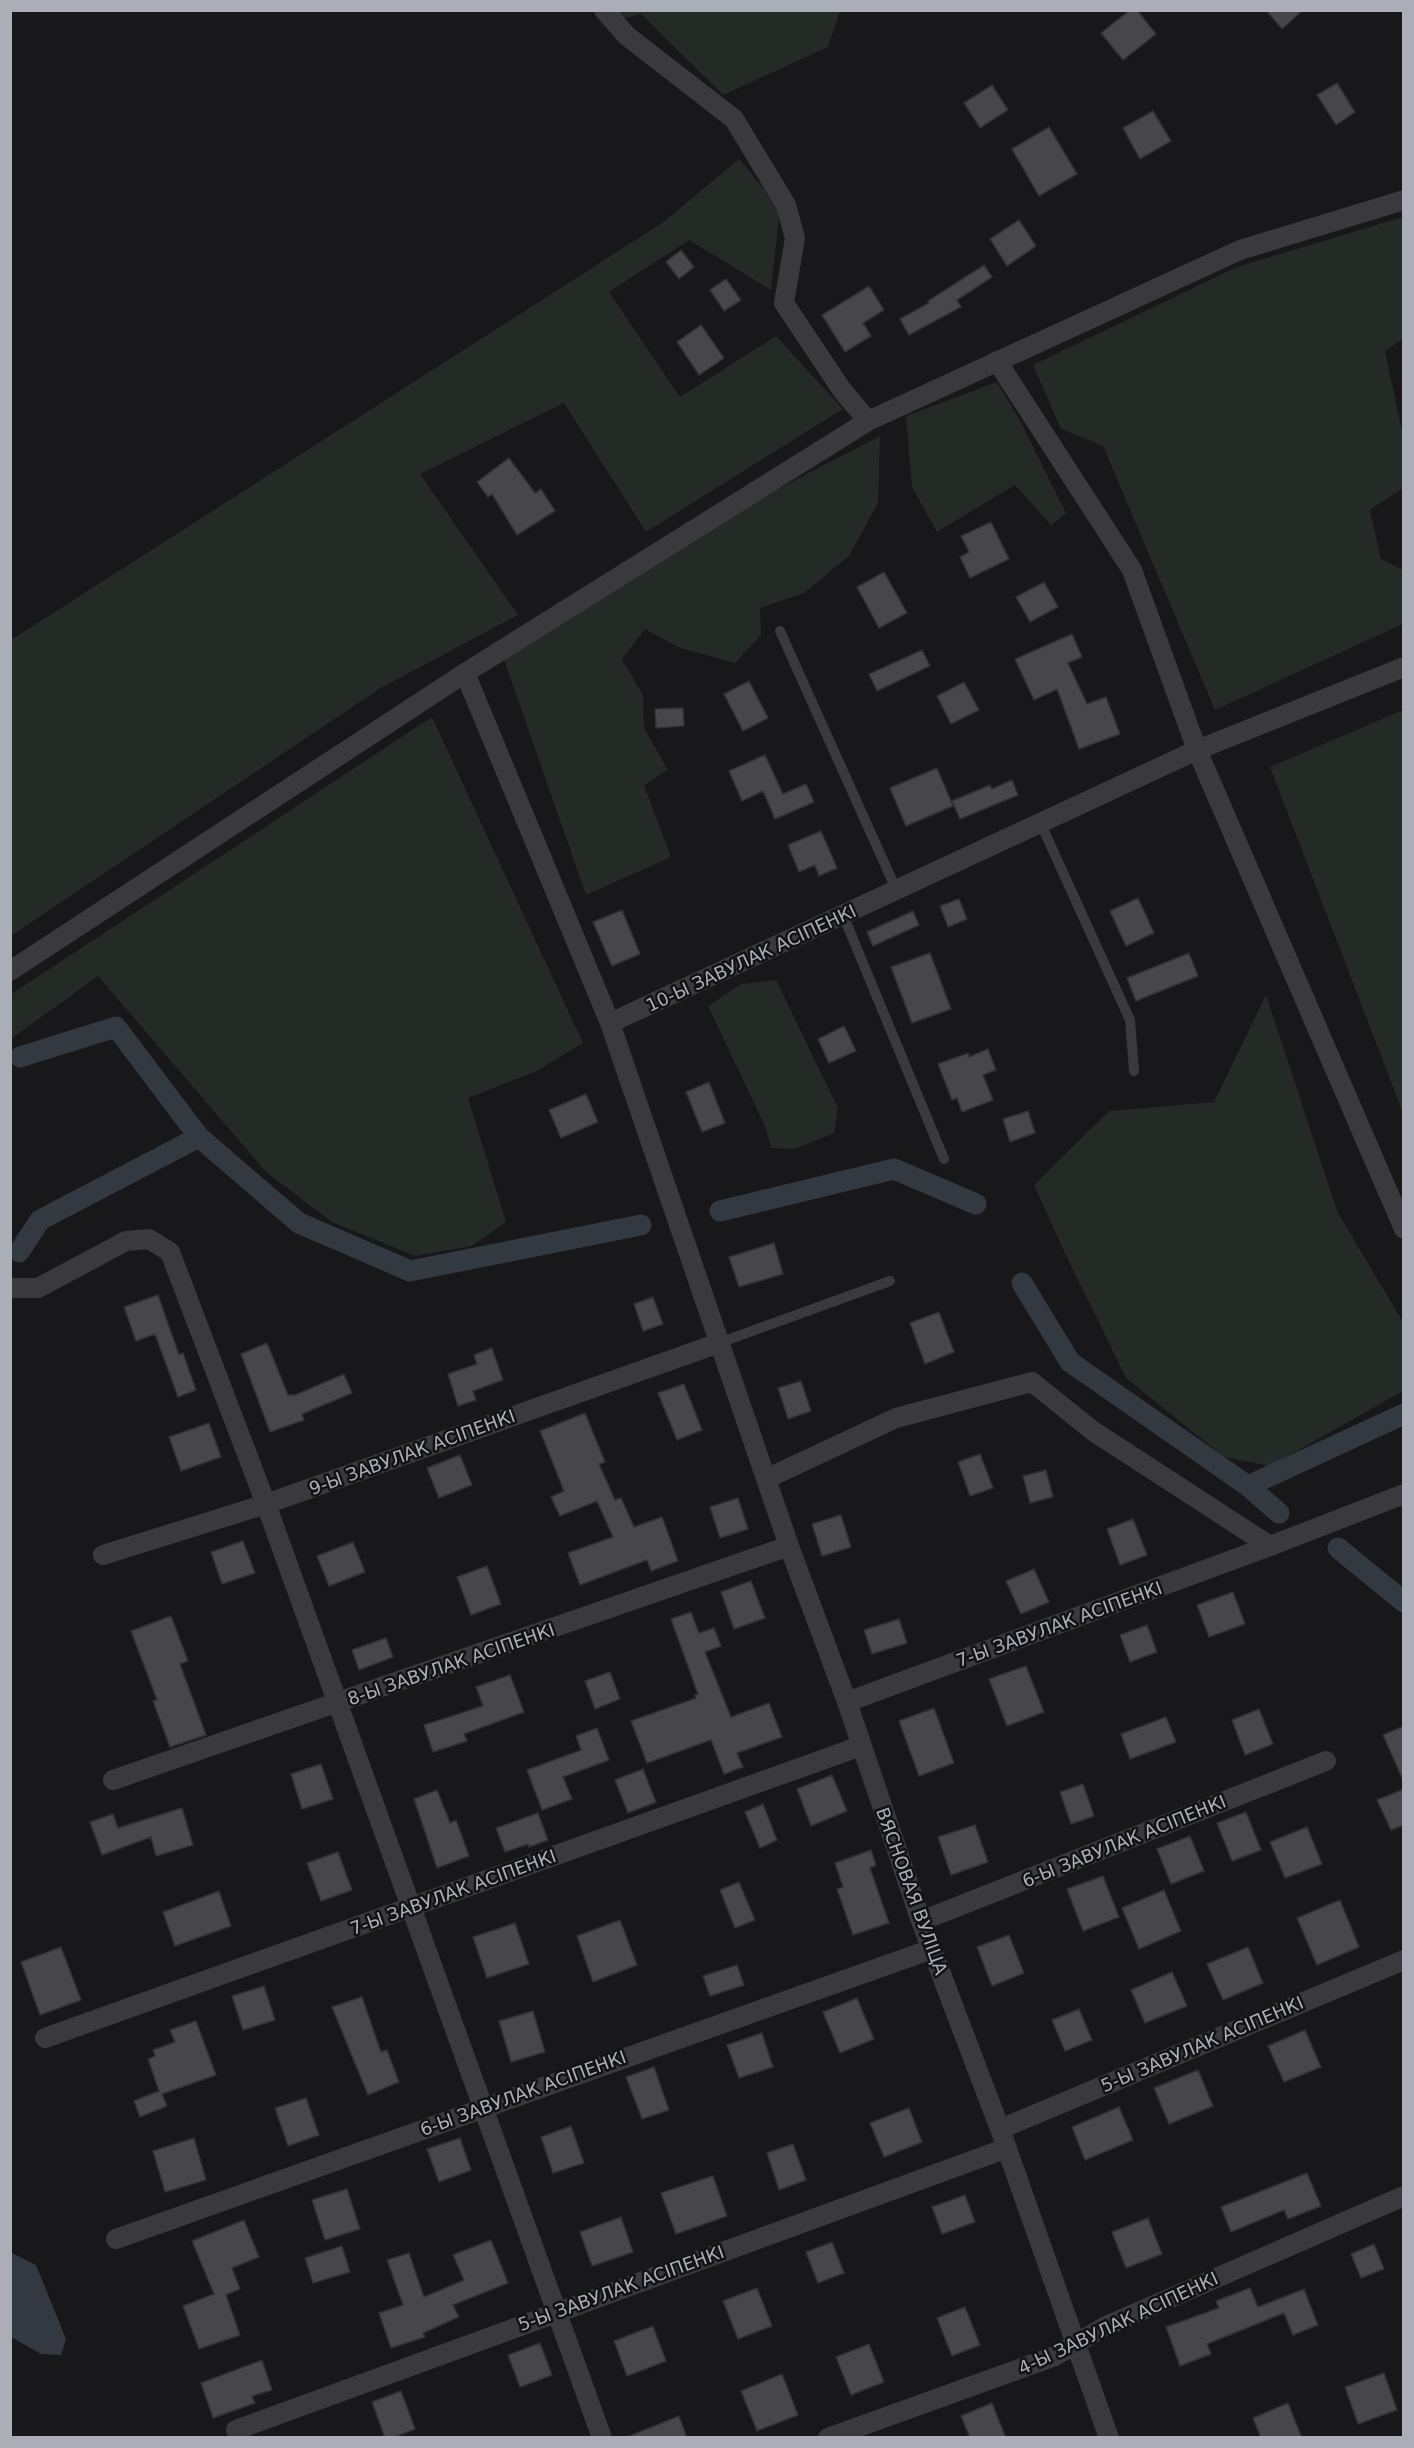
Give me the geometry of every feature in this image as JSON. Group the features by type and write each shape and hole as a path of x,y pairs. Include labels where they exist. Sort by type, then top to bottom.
{"street":[{"path":"604,10 627,36 734,119 786,205 795,238 784,303 842,390 868,421"},
{"path":"10,971 465,673 868,421 1240,250 1404,200"},
{"path":"997,361 1132,570 1197,750 1404,1229"},
{"name":"10-Ы ЗАВУЛАК АСІПЕНКІ","path":"610,1023 1197,750 1404,667"},
{"path":"465,673 610,1023 719,1343"},
{"path":"10,1288 38,1288 126,1240 150,1239 170,1252 266,1504 602,2438"},
{"name":"ВЯСНОВАЯ ВУЛІЦА","path":"719,1343 789,1546 847,1702 921,1921 1000,2129 1109,2438"},
{"name":"9-Ы ЗАВУЛАК АСІПЕНКІ","path":"103,1555 266,1504 719,1343"},
{"path":"766,1479 896,1418 1032,1382 1093,1431 1270,1546"},
{"name":"7-Ы ЗАВУЛАК АСІПЕНКІ","path":"847,1702 1270,1546 1404,1494"},
{"name":"8-Ы ЗАВУЛАК АСІПЕНКІ","path":"113,1780 789,1546"},
{"name":"7-Ы ЗАВУЛАК АСІПЕНКІ","path":"45,2038 861,1746"},
{"name":"6-Ы ЗАВУЛАК АСІПЕНКІ","path":"921,1921 1326,1761"},
{"name":"6-Ы ЗАВУЛАК АСІПЕНКІ","path":"116,2239 932,1949"},
{"name":"5-Ы ЗАВУЛАК АСІПЕНКІ","path":"1000,2129 1404,1960"},
{"name":"5-Ы ЗАВУЛАК АСІПЕНКІ","path":"236,2430 1006,2148"},
{"name":"4-Ы ЗАВУЛАК АСІПЕНКІ","path":"828,2438 1055,2356 1104,2327 1404,2196"}],"lane":[{"path":"780,631 896,889"},
{"path":"1040,822 1130,1020 1134,1071"},
{"path":"843,915 944,1159"},
{"path":"719,1343 890,1281"}],"shaded area":[{"path":"616,11 840,11 828,47 723,95 641,14 623,19"},
{"path":"739,159 780,208 771,290 689,240 609,292 680,397 776,336 843,409 646,532 564,403 420,474 518,615 379,689 11,936 11,640 662,223"},
{"path":"1403,217 1403,339 1385,351 1403,435 1403,488 1370,510 1381,559 1403,570 1403,624 1215,710 1103,446 1061,429 1033,365 1237,267"},
{"path":"997,382 1020,421 1066,513 1051,525 1015,485 937,532 912,487 906,416"},
{"path":"880,436 878,503 849,556 804,593 760,608 761,635 735,663 680,648 645,629 622,659 643,695 644,728 668,770 644,785 671,857 586,895 503,657 747,505"},
{"path":"1403,710 1403,1113 1270,767"},
{"path":"432,717 583,1043 537,1071 468,1098 506,1222 472,1246 415,1256 332,1222 266,1172 98,976 11,1039 10,995"},
{"path":"776,980 838,1108 834,1133 795,1149 771,1148 765,1126 708,1006 741,984"},
{"path":"1266,995 1338,1213 1403,1322 1403,1391 1270,1466 1224,1457 1126,1378 1034,1185 1109,1111 1214,1102"},
{"path":"10,2252 36,2265 66,2339 61,2355 41,2354 11,2337"}],"building":[{"path":"1130,10 1137,10 1156,34 1123,60 1101,33"},
{"path":"1266,10 1303,10 1282,29"},
{"path":"1337,83 1355,112 1336,125 1317,95"},
{"path":"992,85 1008,110 980,128 964,103"},
{"path":"1153,111 1171,141 1140,159 1123,128"},
{"path":"1049,127 1077,174 1039,196 1012,149"},
{"path":"1019,220 1036,246 1007,266 990,239"},
{"path":"681,250 694,267 679,279 666,262"},
{"path":"984,265 992,277 957,300 961,307 909,335 900,319 929,303 928,301"},
{"path":"726,279 741,300 724,311 710,290"},
{"path":"869,286 884,310 863,323 871,336 845,352 822,315"},
{"path":"701,325 724,358 699,375 677,342"},
{"path":"509,458 535,493 541,489 555,511 517,535 492,494 488,497 477,482"},
{"path":"991,522 1009,559 970,578 960,557 969,552 961,536"},
{"path":"884,572 907,613 879,628 857,587"},
{"path":"1044,582 1058,607 1030,622 1016,597"},
{"path":"1072,634 1082,657 1068,663 1087,704 1106,697 1120,734 1079,749 1057,689 1034,700 1015,659"},
{"path":"922,650 930,666 877,691 869,674"},
{"path":"749,681 768,718 743,731 724,694"},
{"path":"964,682 979,710 951,724 937,696"},
{"path":"683,708 684,726 656,728 655,709"},
{"path":"765,755 783,794 806,784 814,802 775,819 763,791 742,801 729,771"},
{"path":"937,768 953,806 906,826 890,788"},
{"path":"1012,780 1018,795 960,819 952,801 990,785 992,789"},
{"path":"821,831 837,868 819,876 815,865 799,872 788,845"},
{"path":"1138,898 1154,933 1126,946 1110,911"},
{"path":"959,899 967,919 948,927 940,906"},
{"path":"622,910 640,954 612,966 593,922"},
{"path":"913,911 919,925 873,946 867,932"},
{"path":"930,953 951,1009 912,1023 891,967"},
{"path":"1189,953 1198,976 1136,1001 1127,978"},
{"path":"844,1026 856,1051 829,1063 818,1039"},
{"path":"988,1049 996,1070 983,1075 993,1100 962,1112 957,1098 952,1100 938,1064 968,1053 969,1057"},
{"path":"709,1082 725,1123 702,1132 686,1092"},
{"path":"586,1094 598,1122 561,1138 549,1110"},
{"path":"1028,1111 1035,1133 1010,1142 1003,1119"},
{"path":"774,1243 783,1274 739,1287 729,1257"},
{"path":"158,1295 179,1355 183,1353 196,1390 178,1397 155,1334 136,1341 124,1307"},
{"path":"653,1297 663,1324 643,1331 634,1304"},
{"path":"939,1312 954,1352 925,1364 910,1323"},
{"path":"267,1343 288,1395 295,1395 344,1374 352,1393 302,1414 304,1420 270,1432 241,1354"},
{"path":"492,1348 503,1380 473,1391 476,1400 458,1406 448,1374 477,1364 474,1355"},
{"path":"801,1381 811,1411 788,1419 778,1388"},
{"path":"684,1384 702,1430 677,1440 658,1393"},
{"path":"585,1413 605,1462 599,1464 615,1500 621,1498 634,1527 662,1517 678,1561 651,1571 647,1560 580,1585 568,1553 613,1537 597,1501 560,1516 551,1497 564,1491 540,1431"},
{"path":"209,1423 221,1457 181,1471 169,1437"},
{"path":"980,1454 993,1488 970,1496 958,1462"},
{"path":"460,1455 472,1485 439,1498 427,1468"},
{"path":"1046,1470 1053,1497 1030,1503 1023,1476"},
{"path":"738,1498 748,1529 720,1538 710,1507"},
{"path":"841,1515 851,1547 822,1556 812,1524"},
{"path":"1133,1519 1147,1555 1120,1565 1107,1529"},
{"path":"243,1541 255,1573 222,1584 211,1552"},
{"path":"353,1542 365,1572 329,1586 317,1556"},
{"path":"487,1566 501,1604 471,1615 457,1577"},
{"path":"1034,1569 1049,1602 1021,1614 1006,1581"},
{"path":"751,1581 765,1618 734,1629 721,1592"},
{"path":"1233,1592 1245,1624 1209,1637 1197,1605"},
{"path":"691,1612 699,1633 714,1628 721,1646 705,1652 731,1717 769,1703 782,1737 737,1753 743,1767 724,1774 711,1740 647,1763 631,1721 696,1698 695,1695 698,1694 671,1619"},
{"path":"171,1616 188,1661 180,1664 206,1735 170,1747 153,1701 157,1700 131,1631"},
{"path":"899,1619 907,1643 872,1654 864,1630"},
{"path":"1147,1625 1157,1652 1130,1662 1120,1635"},
{"path":"386,1638 393,1657 359,1670 352,1650"},
{"path":"1026,1666 1044,1712 1007,1726 989,1679"},
{"path":"610,1672 620,1699 595,1709 585,1681"},
{"path":"510,1675 524,1712 464,1734 467,1741 433,1752 424,1725 483,1706 476,1687"},
{"path":"934,1708 954,1763 919,1776 899,1721"},
{"path":"1259,1709 1273,1744 1245,1755 1232,1720"},
{"path":"1166,1717 1176,1742 1130,1759 1121,1734"},
{"path":"1404,1726 1404,1782 1383,1735"},
{"path":"597,1728 609,1760 563,1777 572,1799 542,1810 527,1770 581,1750 576,1736"},
{"path":"321,1764 333,1799 302,1809 291,1774"},
{"path":"643,1769 656,1802 628,1813 615,1780"},
{"path":"832,1775 847,1811 811,1826 797,1789"},
{"path":"1083,1784 1094,1816 1071,1824 1060,1792"},
{"path":"1404,1789 1404,1825 1391,1830 1377,1800"},
{"path":"437,1790 450,1823 456,1820 469,1856 437,1868 414,1799"},
{"path":"763,1804 777,1840 760,1848 745,1812"},
{"path":"182,1808 193,1845 156,1856 151,1837 102,1855 90,1822 113,1814 118,1828"},
{"path":"1246,1812 1261,1850 1232,1861 1217,1823"},
{"path":"538,1813 548,1840 505,1852 496,1828"},
{"path":"975,1825 988,1862 951,1875 938,1837"},
{"path":"1307,1827 1322,1864 1285,1878 1270,1842"},
{"path":"1190,1836 1204,1871 1171,1884 1157,1849"},
{"path":"871,1850 876,1865 870,1868 889,1923 853,1935 837,1889 843,1887 835,1863"},
{"path":"338,1852 352,1890 321,1901 307,1863"},
{"path":"1103,1876 1119,1917 1083,1931 1067,1889"},
{"path":"739,1882 755,1920 735,1928 720,1890"},
{"path":"1164,1890 1181,1931 1139,1949 1122,1908"},
{"path":"219,1891 231,1926 175,1946 163,1912"},
{"path":"1340,1900 1359,1947 1317,1965 1297,1918"},
{"path":"620,1920 637,1965 593,1982 577,1936"},
{"path":"515,1923 529,1964 487,1978 473,1937"},
{"path":"1009,1935 1024,1973 992,1986 977,1947"},
{"path":"61,1947 81,2000 40,2015 21,1962"},
{"path":"1248,1947 1263,1983 1223,2000 1207,1964"},
{"path":"737,1965 744,1985 710,1996 703,1976"},
{"path":"1172,1972 1187,2006 1145,2023 1131,1990"},
{"path":"264,1986 275,2020 243,2030 232,1996"},
{"path":"362,1997 381,2052 387,2050 399,2082 368,2095 332,2007"},
{"path":"857,1998 874,2039 840,2053 823,2012"},
{"path":"1079,2009 1092,2040 1065,2051 1052,2020"},
{"path":"533,2011 545,2052 511,2062 499,2021"},
{"path":"196,2021 216,2075 162,2094 167,2106 140,2117 134,2101 159,2091 148,2059 155,2056 153,2050 175,2042 170,2030"},
{"path":"1305,2030 1321,2067 1284,2082 1268,2046"},
{"path":"762,2033 773,2067 739,2078 727,2045"},
{"path":"654,2067 669,2110 642,2119 626,2077"},
{"path":"1198,2070 1213,2106 1169,2124 1154,2088"},
{"path":"306,2098 319,2135 288,2146 275,2108"},
{"path":"1119,2107 1133,2140 1085,2160 1072,2127"},
{"path":"909,2108 922,2142 884,2157 870,2123"},
{"path":"571,2126 584,2163 553,2173 541,2137"},
{"path":"194,2138 206,2180 165,2192 153,2151"},
{"path":"460,2138 471,2170 439,2182 427,2149"},
{"path":"793,2144 806,2180 779,2190 767,2153"},
{"path":"1307,2173 1321,2206 1288,2219 1284,2210 1231,2232 1221,2207"},
{"path":"713,2176 727,2216 676,2234 661,2193"},
{"path":"347,2189 360,2229 325,2240 312,2200"},
{"path":"965,2195 975,2222 942,2234 932,2207"},
{"path":"621,2217 633,2252 592,2266 580,2232"},
{"path":"1148,2218 1162,2254 1126,2268 1112,2232"},
{"path":"244,2220 259,2257 232,2268 240,2289 226,2295 240,2335 199,2349 183,2306 214,2294 192,2241"},
{"path":"491,2240 508,2283 453,2305 459,2317 423,2333 425,2337 391,2348 379,2313 403,2305 387,2260 409,2253 424,2297 464,2280 453,2255"},
{"path":"832,2242 844,2273 818,2283 806,2252"},
{"path":"1374,2244 1384,2269 1361,2278 1351,2254"},
{"path":"342,2246 350,2272 313,2283 305,2258"},
{"path":"757,2288 772,2326 738,2339 723,2301"},
{"path":"1250,2288 1258,2307 1304,2289 1318,2325 1293,2335 1284,2313 1207,2344 1211,2354 1180,2366 1166,2327 1219,2308 1216,2301"},
{"path":"965,2307 980,2345 952,2356 937,2318"},
{"path":"653,2326 666,2361 627,2376 614,2341"},
{"path":"540,2343 552,2375 520,2387 508,2355"},
{"path":"869,2344 884,2382 851,2395 836,2357"},
{"path":"262,2360 272,2390 252,2396 255,2403 213,2418 201,2383"},
{"path":"1384,2373 1397,2410 1358,2424 1345,2387"},
{"path":"782,2374 798,2415 757,2431 741,2391"},
{"path":"401,2391 415,2429 392,2438 385,2438 372,2402"},
{"path":"992,2403 1006,2438 970,2438 961,2416"},
{"path":"1288,2403 1302,2438 1261,2438 1253,2418"},
{"path":"679,2416 687,2438 627,2437"}],"waterway":[{"path":"20,1057 116,1027 199,1137 299,1223 410,1271 641,1225"},
{"path":"19,1252 40,1220 199,1137"},
{"path":"720,1211 894,1169 976,1204"},
{"path":"1022,1283 1070,1362 1248,1486 1404,1414"},
{"path":"1248,1486 1279,1513"},
{"path":"1338,1548 1404,1602"}]}
